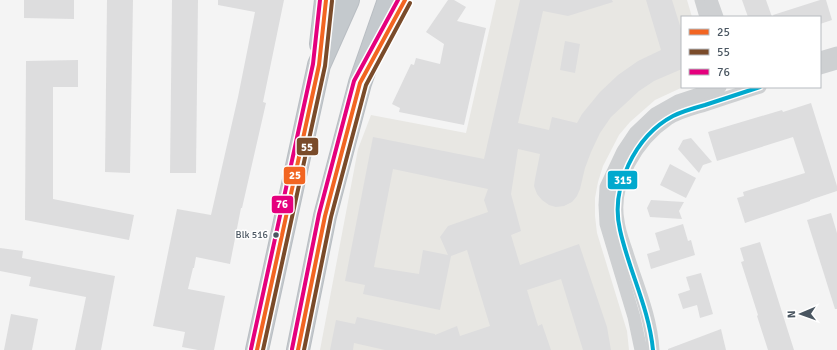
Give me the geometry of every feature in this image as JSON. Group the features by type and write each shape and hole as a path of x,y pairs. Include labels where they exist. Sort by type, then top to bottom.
{"highway":[{"path":"257,350 319,65 326,0"},
{"path":"319,65 348,0"},
{"path":"298,350 325,216 360,82 389,0"},
{"path":"360,82 405,0"}],"street":[{"path":"701,0 706,16"},
{"path":"711,0 717,16"},
{"path":"821,58 837,53"},
{"path":"821,68 837,63"},
{"path":"653,350 606,224 606,187 627,145 635,133 655,114 678,101 717,88"},
{"path":"642,350 640,315 617,220 621,181 635,152 644,140 668,119 734,91 754,88"}],"shaded area":[{"path":"496,0 687,0 692,16 681,16 681,88 655,100 630,122 619,135 603,166 595,198 597,233 627,331 629,350 320,350 358,149 371,115 466,133"}],"building":[{"path":"24,0 74,0 74,19 24,18"},
{"path":"107,0 133,0 130,173 105,172"},
{"path":"172,0 198,0 196,173 170,173"},
{"path":"218,0 284,0 263,102 266,103 241,208 230,264 196,257 193,268 188,289 225,296 214,350 198,350 182,347 185,332 153,326 177,209 211,215 238,97 255,12 218,5"},
{"path":"448,0 454,0 466,7 457,21 486,28 464,125 399,112 400,108 392,104 411,64 414,65 416,58 440,64 444,44 426,32"},
{"path":"520,0 612,0 613,2 568,16 543,11 518,123 549,130 552,117 577,123 582,114 600,92 618,75 638,61 661,50 646,0 672,0 681,29 681,69 654,81 639,91 611,117 600,133 591,152 580,189 572,202 564,206 556,207 549,205 542,200 537,194 534,186 540,154 518,149 511,194 521,231 511,235 520,265 579,244 607,327 611,350 583,350 561,279 527,290 538,326 542,324 551,350 385,350 354,343 353,350 330,350 336,320 355,324 357,317 435,335 457,326 460,336 490,326 467,250 451,256 440,310 363,294 365,285 345,281 373,137 484,159","holes":["393,169 488,189 484,200 488,212 448,226 440,237 448,255 423,250 419,274 374,267"]},
{"path":"742,0 766,0 772,16 748,16"},
{"path":"820,0 826,0 832,20 821,24 821,16 773,15"},
{"path":"565,41 580,44 575,73 560,70"},
{"path":"78,60 78,87 53,87 53,199 134,215 129,240 25,220 26,61"},
{"path":"811,103 837,186 837,191 745,223 737,198 744,196 743,192 805,173 793,137 717,161 708,132"},
{"path":"691,138 712,162 703,165 699,173 678,149 683,140"},
{"path":"670,164 696,178 686,198 660,185"},
{"path":"651,200 684,202 679,211 682,219 650,217 647,208"},
{"path":"831,213 837,233 837,309 835,309 807,220"},
{"path":"683,224 688,241 691,240 695,255 651,269 647,254 660,250 655,233"},
{"path":"760,242 794,350 768,350 757,316 758,315 741,262 744,261 740,248"},
{"path":"0,248 23,251 22,258 115,276 101,350 75,350 86,297 29,286 31,277 0,271"},
{"path":"701,273 713,314 700,318 697,305 683,309 678,294 690,290 686,277"},
{"path":"11,314 38,319 32,350 4,350"},
{"path":"721,329 726,350 668,350 668,349"}],"transit line":[{"name":"76","path":"251,349 313,64 320,0"},
{"name":"25","path":"257,350 319,65 326,0"},
{"name":"76","path":"292,349 319,214 354,81 398,0"},
{"name":"25","path":"298,350 325,216 360,83 405,0"},
{"name":"55","path":"263,350 325,66 332,1"},
{"name":"55","path":"304,350 331,217 366,85 410,3"},
{"name":"315","path":"653,350 651,334 643,304 628,260 620,230 618,214 619,197 622,181 628,165 647,136 659,125 673,116 757,88"}],"place":[{"name":"Blk 516","path":"276,235"}]}
